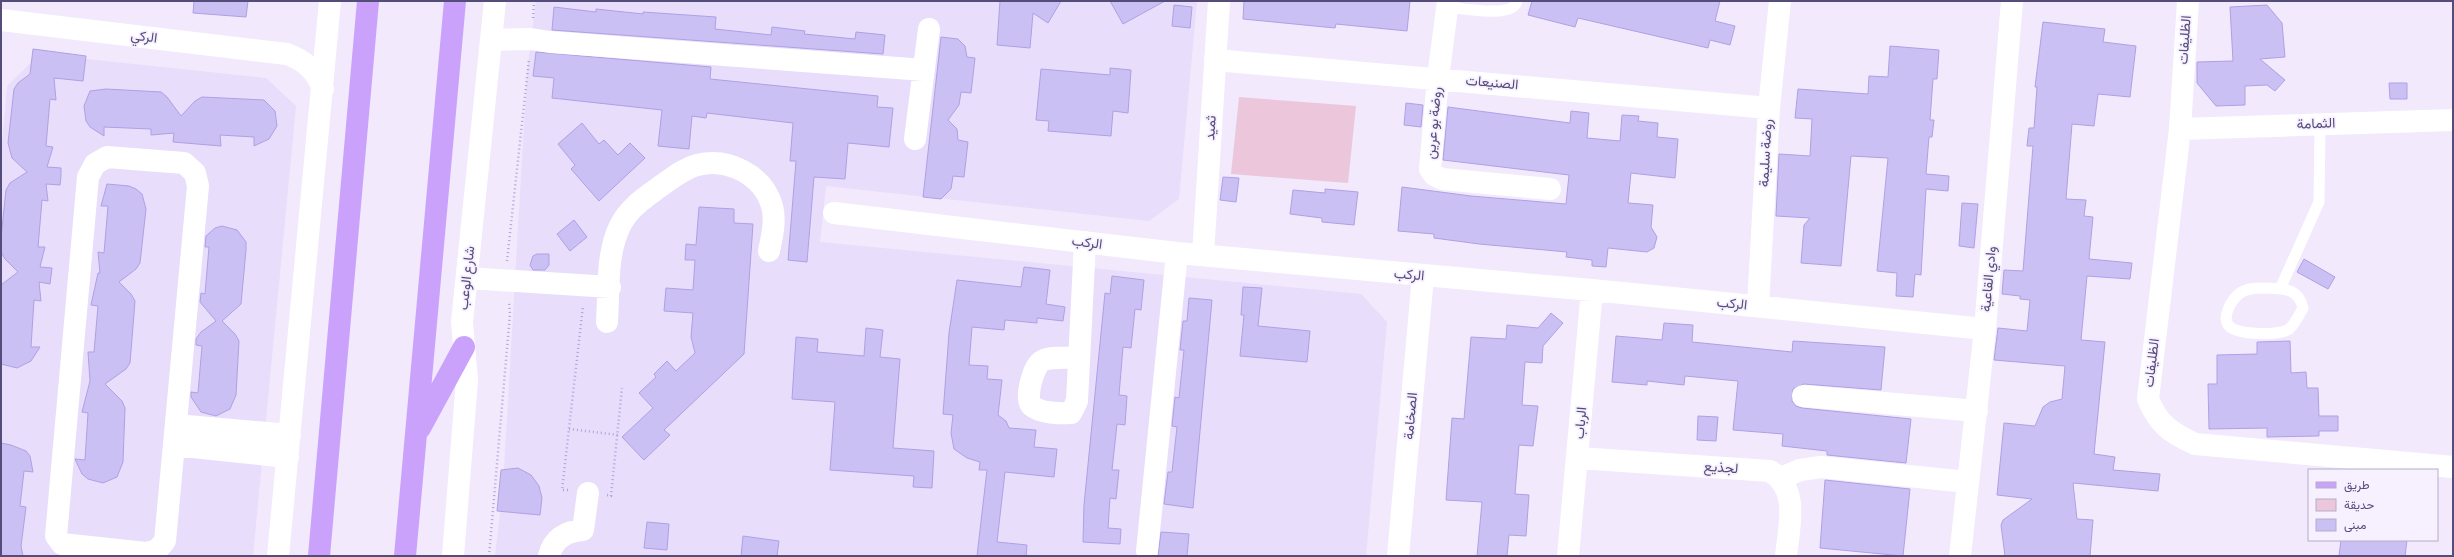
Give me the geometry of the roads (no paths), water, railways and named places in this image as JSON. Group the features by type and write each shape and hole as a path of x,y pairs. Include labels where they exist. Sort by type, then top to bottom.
{"main road":[{"path":"319,556 368,1"},
{"path":"405,556 455,1"},
{"path":"415,436 464,347"}],"street":[{"path":"278,556 323,89 330,1"},
{"name":"شارع الوعب","path":"453,556 467,380 462,322 495,1"},
{"name":"ثميد","path":"1203,255 1219,1"},
{"name":"روضة سليمة","path":"1758,306 1769,108 1780,1"},
{"name":"وادي القاعية","path":"1960,556 1985,329 2012,1"},
{"name":"الظليفات","path":"2188,1 2180,129 2148,399 2154,415 2166,428 2195,444 2453,467"},
{"name":"روضة بو عرين","path":"1447,4 1438,78 1430,169 1434,175 1442,179 1550,189"},
{"name":"الركي","path":"1,20 288,54 306,63 314,70 323,89"},
{"name":"الركي","path":"288,54 307,47 323,32 328,23"},
{"path":"915,139 929,29"},
{"path":"491,40 531,39 550,42 924,70"},
{"name":"الصنيعات","path":"1215,60 1438,78 1769,108"},
{"name":"الثمامة","path":"2180,129 2453,120"},
{"path":"107,157 184,163 195,173 198,186 175,435 165,541 157,550 146,553 62,544 56,536 56,524 88,178 95,164 107,157"},
{"path":"607,322 613,246 625,217 640,202 682,171 697,165 712,163 728,165 743,171 756,180 766,192 772,206 774,222 769,251"},
{"name":"الركب","path":"834,213 1176,253 1592,290 1985,329"},
{"path":"1079,358 1085,242"},
{"path":"1147,551 1176,253"},
{"name":"الصخامة","path":"1398,556 1423,276"},
{"path":"467,278 610,287"},
{"name":"الرباب","path":"1568,556 1592,290"},
{"path":"1803,396 1977,411"},
{"path":"175,435 290,435"},
{"path":"175,435 288,457"},
{"name":"لجذيع","path":"1578,458 1770,471 1781,478"},
{"path":"1786,556 1791,501 1781,478 1800,470 1821,467 1967,482"},
{"path":"550,556 559,538 574,530 583,530 588,493"}],"lane":[{"path":"1447,4 1500,12 1510,8 1517,1"},
{"path":"2280,289 2319,202 2320,124"},
{"path":"2248,289 2280,289 2292,291 2300,298 2303,308 2290,328 2280,333 2251,333 2236,330 2229,326 2226,319 2227,312 2239,293 2248,289"}]}
